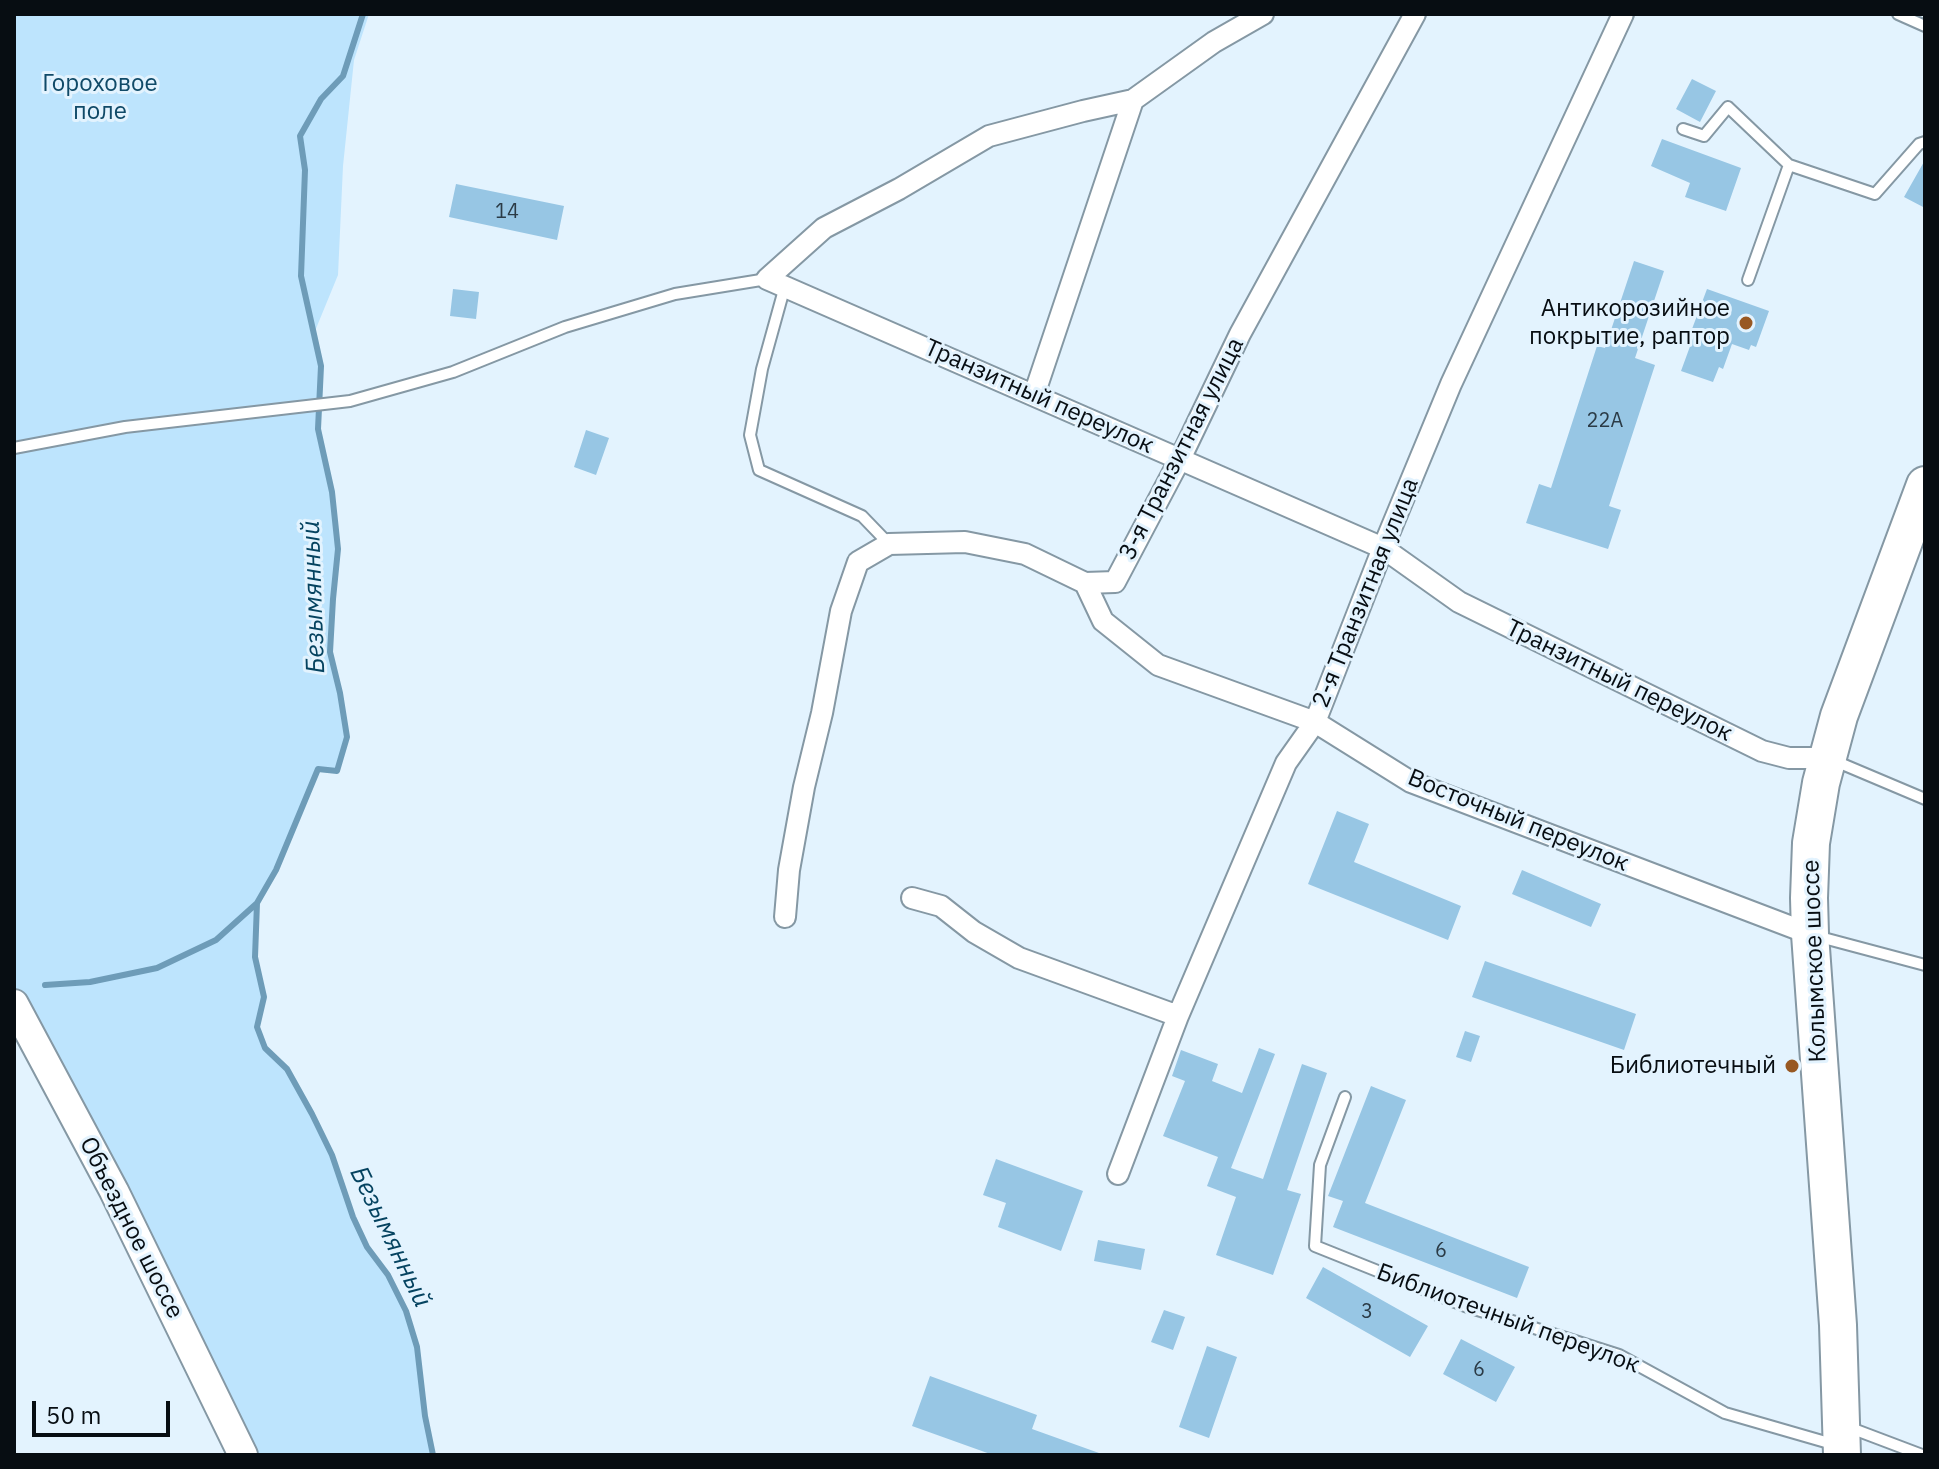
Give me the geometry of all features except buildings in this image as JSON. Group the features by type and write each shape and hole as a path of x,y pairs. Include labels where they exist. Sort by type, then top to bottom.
{"highway":[{"name":"Колымское шоссе","path":"1842,1442 1838,1325 1810,934 1811,843 1827,758 1852,678 1924,492"}],"street":[{"path":"776,282 824,228 899,189 989,136 1133,100 1214,42 1263,14"},
{"name":"3-я Транзитная улица","path":"1085,583 1115,582 1180,459 1240,334 1415,14"},
{"name":"2-я Транзитная улица","path":"1118,1174 1178,1016 1286,763 1315,722 1451,384 1623,14"},
{"path":"1034,395 1133,100"},
{"name":"Транзитный переулок","path":"776,282 1383,548 1459,602 1762,751 1789,758 1827,758"},
{"path":"785,917 789,870 804,787 841,611 858,562 889,544 965,542 1025,554 1085,583"},
{"name":"Восточный переулок","path":"1085,583 1103,621 1158,665 1315,722 1411,782 1810,934"},
{"path":"912,898 941,906 974,932 1019,958 1178,1016"},
{"name":"Объездное шоссе","path":"14,1004 114,1191 243,1455"}],"lane":[{"path":"1898,14 1925,26"},
{"path":"1683,129 1704,136 1728,107 1789,165 1875,194 1919,144 1925,142"},
{"path":"1748,280 1789,165"},
{"path":"14,448 125,427 350,401 453,372 565,327 675,294 776,282 750,435 759,470 862,516 889,544"},
{"path":"1827,758 1925,799"},
{"path":"1810,934 1925,965"},
{"name":"Библиотечный переулок","path":"1345,1097 1320,1165 1315,1246 1465,1306 1619,1355 1725,1413 1842,1442"},
{"path":"1842,1442 1922,1455"}],"green space":[{"name":"Гороховое поле","path":"14,14 369,14 354,60 343,166 338,275 315,331 321,366 318,429 332,492 338,549 330,652 347,737 337,771 318,770 276,870 257,903 255,957 264,997 257,1027 265,1048 287,1069 312,1114 332,1155 353,1217 367,1247 388,1275 406,1311 417,1347 433,1455 243,1455 14,1004"}],"waterway":[{"name":"Безымянный","path":"363,14 343,76 321,99 300,136 305,170 301,276 321,366 318,429 332,492 338,549 330,652 347,737 337,771 318,769 276,870 257,903 255,957 264,997 257,1027 265,1048 287,1069 312,1114 332,1155 353,1217 367,1247 388,1275 406,1311 417,1347 433,1455"},
{"path":"45,985 90,982 157,968 216,940 256,904"}],"place":[{"name":"Антикорозийное покрытие, раптор","path":"1746,323"},
{"name":"Библиотечный","path":"1792,1066"}]}
